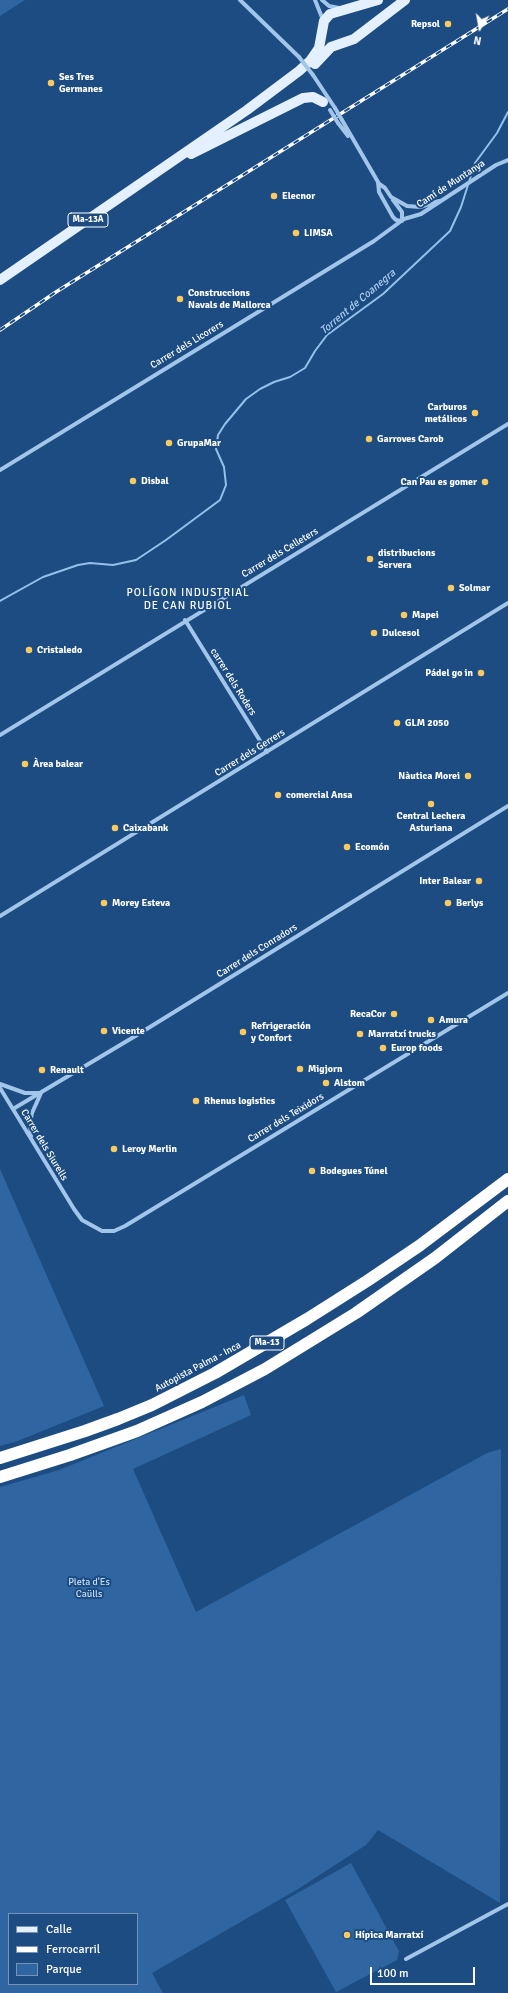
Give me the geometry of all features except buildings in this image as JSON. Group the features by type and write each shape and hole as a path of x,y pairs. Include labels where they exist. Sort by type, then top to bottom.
{"highway":[{"name":"Autopista Palma - Inca","path":"0,1458 118,1419 152,1405 215,1373 301,1323 367,1281 419,1246 508,1179"},
{"name":"Ma-13","path":"0,1477 70,1455 137,1431 202,1402 246,1380 296,1352 356,1314 435,1258 508,1201"}],"main road":[{"path":"341,43 330,39 323,27 325,18 330,14 378,0"},
{"name":"Ma-13A","path":"278,87 285,85 309,68 331,47 354,39 374,21 405,0"},
{"name":"Ma-13A","path":"0,280 278,87 314,57 321,43 323,27"},
{"path":"175,159 191,154 303,98 313,97 323,102"}],"street":[{"path":"240,0 299,58 335,108 340,121"},
{"path":"314,0 323,18 323,27"},
{"path":"322,0 333,7 346,10"},
{"path":"323,102 340,121 378,182 385,188 401,210 402,221 396,220 393,217 380,192 378,182"},
{"name":"Camí de Muntanya","path":"402,221 421,214 456,189 496,165 508,160"},
{"path":"391,197 403,205 416,207 441,200"},
{"name":"Carrer dels Licorers","path":"0,470 374,241 402,221"},
{"name":"Carrer dels Celleters","path":"0,735 185,620 508,424"},
{"name":"Carrer dels Gerrers","path":"0,916 508,603"},
{"name":"carrer dels Roders","path":"185,620 267,752"},
{"name":"Carrer dels Conradors","path":"13,1109 508,806"},
{"name":"Carrer dels Teixidors","path":"74,1209 82,1220 102,1230 114,1231 125,1226 508,993"},
{"path":"0,1084 25,1093 40,1093 32,1112 30,1123 31,1140"},
{"name":"Carrer dels Siurells","path":"0,1088 74,1209"},
{"path":"406,1959 508,1904"}],"green space":[{"path":"0,0 25,0 0,16"},
{"path":"0,1169 104,1406 15,1442 0,1446"},
{"name":"Pleta d'Es Caülls","path":"244,1395 251,1415 133,1469 196,1612 487,1453 501,1449 500,1903 378,1830 366,1845 298,1889 152,1973 163,1993 0,1993 0,1487 59,1470"},
{"name":"Hípica Marratxí","path":"351,1863 399,1951 397,1960 336,1992 285,1900"}],"waterway":[{"name":"Torrent de Coanegra","path":"0,601 43,577 78,565 90,563 113,565 136,560 220,500 226,485 224,467 216,449 218,435 225,424 246,399 260,389 274,382 290,377 305,368 327,335 383,294 450,231 461,207 475,163 497,133 508,112"}],"railway":[{"path":"0,330 56,292 508,9"}],"place":[{"name":"Repsol","path":"448,24"},
{"name":"Ses Tres Germanes","path":"51,83"},
{"name":"Elecnor","path":"274,196"},
{"name":"LIMSA","path":"296,233"},
{"name":"Construccions Navals de Mallorca","path":"180,299"},
{"name":"Carburos metálicos","path":"475,413"},
{"name":"Garroves Carob","path":"369,439"},
{"name":"GrupaMar","path":"169,443"},
{"name":"Disbal","path":"133,481"},
{"name":"Can Pau es gomer","path":"485,482"},
{"name":"distribucions Servera","path":"370,559"},
{"name":"Solmar","path":"451,588"},
{"name":"Mapei","path":"404,615"},
{"name":"Dulcesol","path":"374,633"},
{"name":"Cristaledo","path":"29,650"},
{"name":"Pádel go in","path":"481,673"},
{"name":"GLM 2050","path":"397,723"},
{"name":"Àrea balear","path":"25,764"},
{"name":"Nàutica Morei","path":"468,776"},
{"name":"comercial Ansa","path":"278,795"},
{"name":"Central Lechera Asturiana","path":"431,804"},
{"name":"Caixabank","path":"115,828"},
{"name":"Ecomón","path":"347,847"},
{"name":"Inter Balear","path":"479,881"},
{"name":"Morey Esteva","path":"104,903"},
{"name":"Berlys","path":"448,903"},
{"name":"RecaCor","path":"394,1014"},
{"name":"Amura","path":"431,1020"},
{"name":"Vicente","path":"104,1031"},
{"name":"Refrigeración y Confort","path":"243,1032"},
{"name":"Marratxí trucks","path":"360,1034"},
{"name":"Europ foods","path":"383,1048"},
{"name":"Migjorn","path":"300,1069"},
{"name":"Renault","path":"42,1070"},
{"name":"Alstom","path":"326,1083"},
{"name":"Rhenus logistics","path":"196,1101"},
{"name":"Leroy Merlin","path":"114,1149"},
{"name":"Bodegues Túnel","path":"312,1171"},
{"name":"Hípica Marratxí","path":"347,1935"}],"district":[{"name":"POLÍGON INDUSTRIAL DE CAN RUBIOL","path":"188,599"}]}
